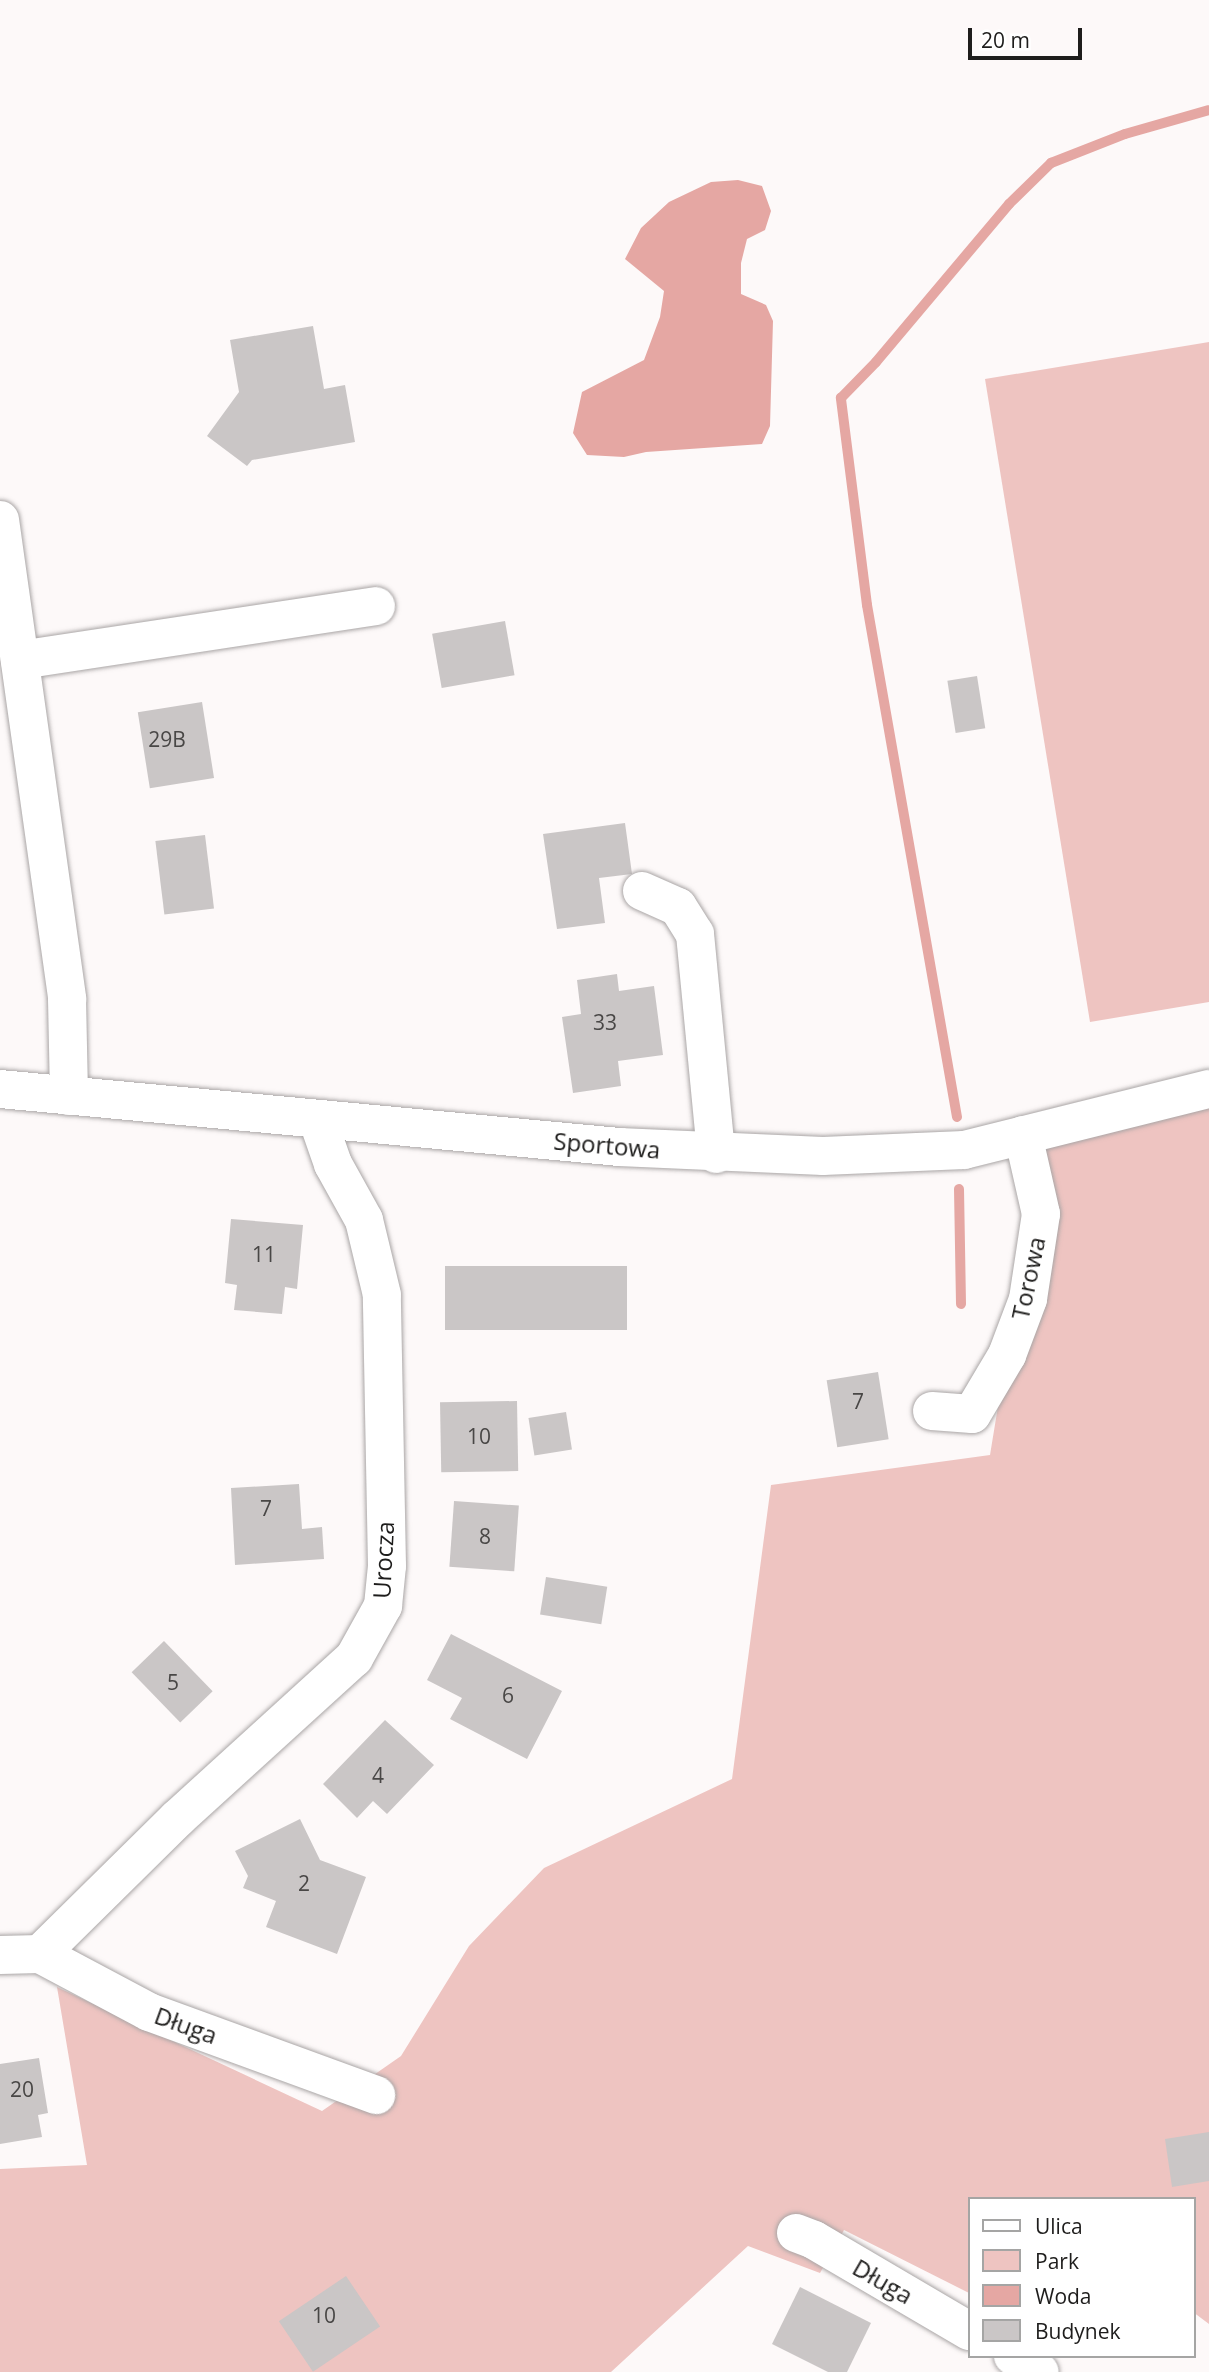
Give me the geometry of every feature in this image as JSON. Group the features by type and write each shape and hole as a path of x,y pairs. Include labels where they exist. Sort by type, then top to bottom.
{"street":[{"path":"0,520 67,999 69,1096"},
{"path":"20,660 376,606"},
{"path":"642,891 678,907 695,934 716,1154"},
{"name":"Sportowa","path":"0,1089 318,1121 716,1154 823,1157 964,1150 1209,1089"},
{"name":"Urocza","path":"40,1954 158,1837 354,1658 383,1605 387,1566 382,1295 364,1220 333,1164 318,1121"},
{"name":"Torowa","path":"932,1411 972,1414 1007,1355 1028,1299 1041,1214 1023,1135"},
{"name":"Długa","path":"0,1955 40,1954 149,2012 376,2095"},
{"name":"Długa","path":"796,2233 814,2240 968,2330"},
{"path":"1016,2358 1040,2372"}],"green space":[{"path":"1209,342 1209,1002 1090,1022 985,379"},
{"path":"1209,1106 1209,2324 1195,2314 1195,2197 968,2197 968,2292 844,2230 820,2273 748,2246 611,2372 0,2372 0,2169 87,2165 57,1987 322,2111 401,2056 469,1946 544,1868 732,1779 771,1485 990,1455 1041,1144"}],"water":[{"path":"738,180 762,186 771,211 765,230 747,239 741,263 741,294 766,305 773,321 770,426 762,444 646,452 624,457 587,455 573,433 582,392 644,360 660,317 664,291 625,259 641,228 669,202 711,182"}],"building":[{"path":"313,326 324,389 345,385 355,442 252,460 247,466 207,436 239,392 230,340"},
{"path":"505,621 515,675 442,688 432,634"},
{"path":"977,676 985,728 956,733 947,681"},
{"path":"202,702 214,778 150,788 138,712"},
{"path":"625,823 632,874 599,878 605,923 557,929 543,834"},
{"path":"205,835 214,908 164,915 155,841"},
{"path":"617,974 619,991 654,986 663,1055 618,1061 621,1086 573,1093 562,1017 581,1014 577,980"},
{"path":"231,1219 303,1225 297,1289 285,1287 282,1314 234,1310 237,1285 225,1283"},
{"path":"445,1266 627,1266 627,1330 445,1330"},
{"path":"878,1372 889,1439 837,1447 827,1380"},
{"path":"517,1401 518,1471 441,1472 440,1402"},
{"path":"566,1412 572,1450 534,1455 528,1418"},
{"path":"299,1484 302,1529 322,1527 324,1559 235,1565 231,1488"},
{"path":"454,1501 519,1506 514,1571 449,1567"},
{"path":"546,1577 607,1587 601,1624 540,1615"},
{"path":"451,1634 562,1691 527,1759 450,1719 462,1698 427,1680"},
{"path":"164,1641 213,1691 180,1723 132,1672"},
{"path":"385,1720 434,1765 387,1814 373,1801 357,1818 323,1784"},
{"path":"300,1819 320,1860 366,1877 337,1954 266,1927 276,1901 243,1888 248,1876 235,1851"},
{"path":"39,2058 48,2113 38,2115 42,2137 0,2144 0,2064"},
{"path":"1209,2132 1209,2181 1172,2187 1165,2139"},
{"path":"346,2276 380,2327 313,2372 279,2321"},
{"path":"800,2287 871,2323 847,2372 828,2372 772,2344"}],"waterway":[{"path":"957,1117 867,605 841,398 876,362 1009,204 1051,163 1125,134 1209,110"},
{"path":"959,1189 961,1304"}]}
